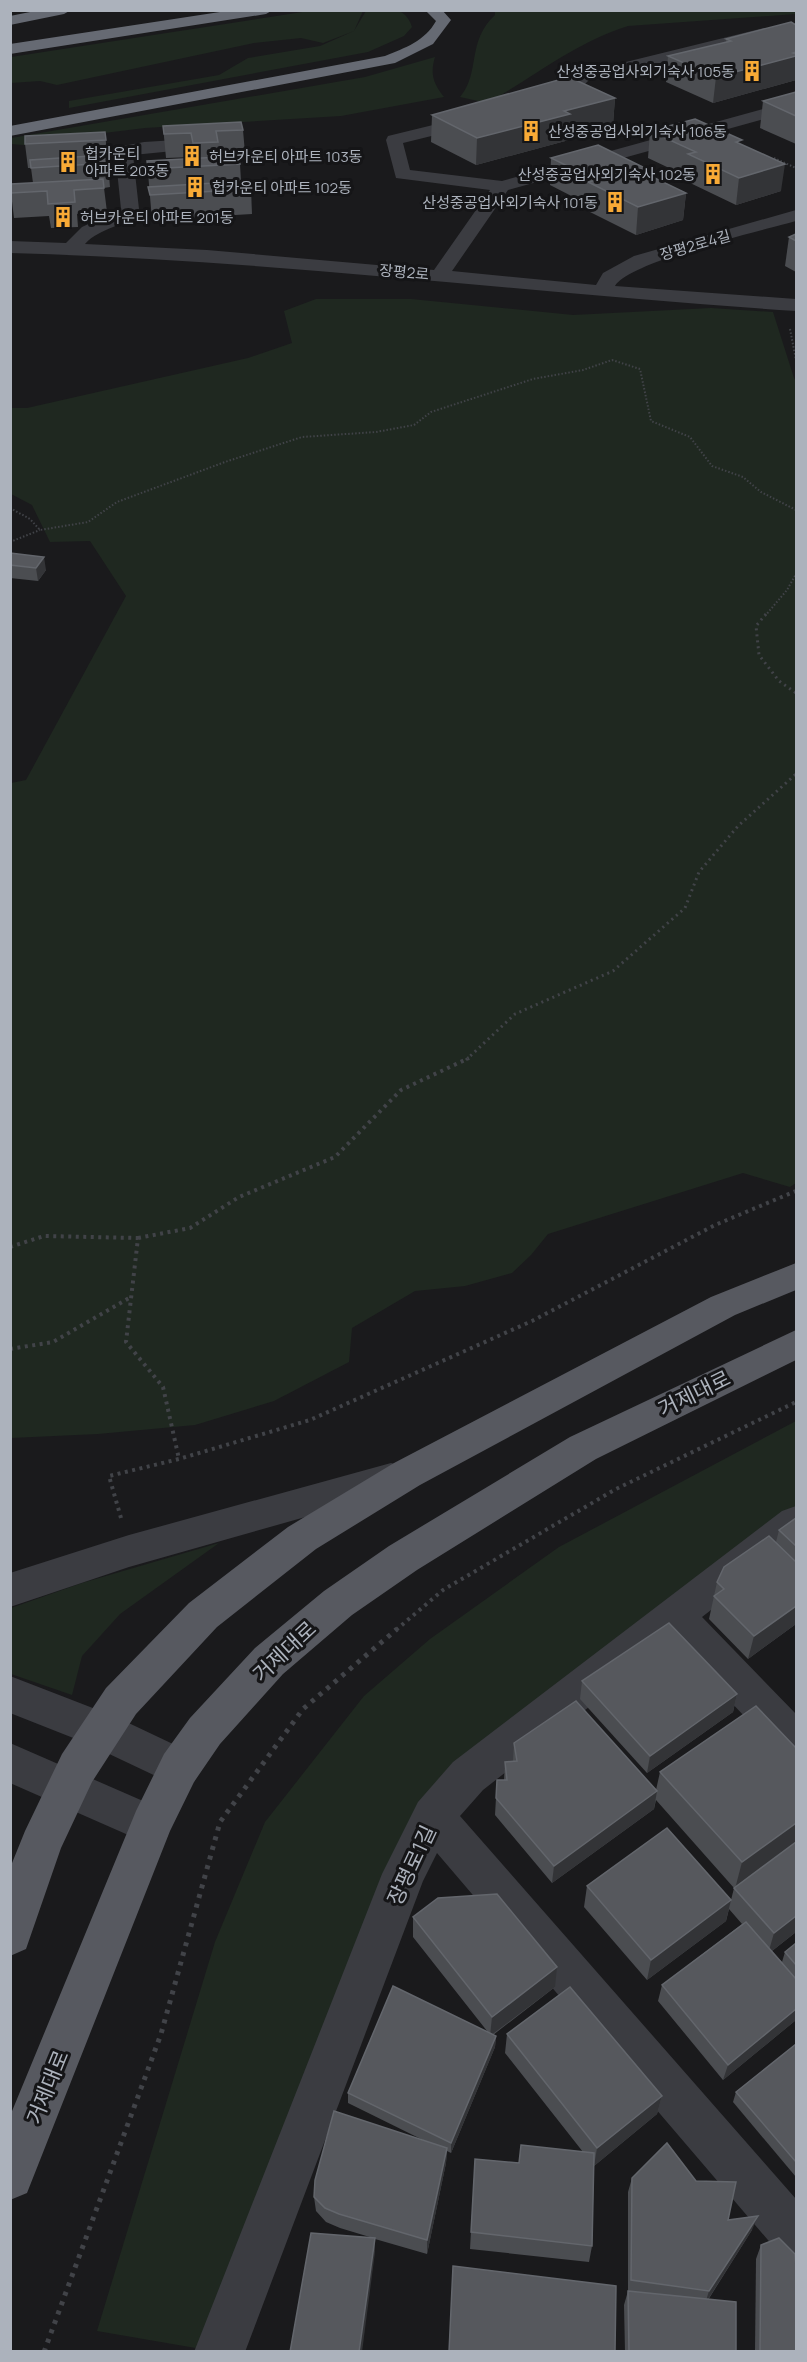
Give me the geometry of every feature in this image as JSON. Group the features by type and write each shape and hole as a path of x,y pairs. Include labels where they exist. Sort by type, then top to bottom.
{"highway":[{"path":"10,21 64,10"},
{"path":"10,40 174,10"},
{"path":"10,49 266,10"},
{"path":"10,124 377,56 415,40 424,30 427,22 413,10"},
{"path":"10,131 389,60 429,42 440,30 444,20 432,10"},
{"path":"10,31 80,19"}],"main road":[{"path":"10,1934 40,1845 67,1787 101,1730 121,1701 203,1615 302,1538 407,1474 723,1306 796,1276"},
{"name":"거제대로","path":"10,2176 151,1825 179,1768 205,1731 269,1661 338,1603 403,1558 583,1448 796,1344"}],"street":[{"path":"529,105 563,97 583,77 764,33 796,39"},
{"path":"484,117 394,140 402,174 502,186 796,105"},
{"path":"106,198 125,177 144,147 208,143"},
{"path":"125,177 181,160"},
{"path":"125,177 149,182"},
{"path":"125,177 153,206"},
{"path":"74,246 89,229 127,213 125,177"},
{"path":"443,271 502,186"},
{"name":"장평2로4길","path":"748,233 796,215"},
{"path":"724,216 748,233"},
{"name":"장평2로4길","path":"615,286 650,261 748,233 796,223"},
{"name":"장평2로","path":"10,241 443,271 794,302"},
{"name":"장평2로","path":"10,247 74,246"},
{"path":"510,273 526,270 589,272 650,261 654,278 690,289"},
{"name":"장평2로","path":"443,271 510,273 615,286 690,289 794,302"},
{"path":"10,1590 129,1551 407,1474"},
{"name":"장평로1길","path":"219,2352 404,1874 433,1816 468,1776 796,1522"},
{"path":"676,1617 796,1742"},
{"path":"10,1694 101,1730 179,1768"},
{"path":"10,1762 151,1825"},
{"path":"433,1816 796,2236"}],"path":[{"path":"774,158 796,168"},
{"path":"794,302 790,342 796,360"},
{"path":"10,542 40,530 88,522 117,501 302,437 376,432 414,425 431,412 533,379 583,370 612,360 640,369 651,421 690,437 712,466 743,477 761,492 796,510"},
{"path":"10,508 30,519 40,530"},
{"path":"796,573 787,590 756,626 759,655 779,681 796,693"},
{"path":"10,1247 44,1236 138,1238 190,1228 239,1197 335,1157 401,1090 470,1058 515,1014 613,971 685,908 699,872 738,826 796,774"},
{"path":"129,1551 109,1476 179,1459 310,1420 532,1321 715,1225 796,1191"},
{"path":"138,1238 126,1342 163,1387 179,1459"},
{"path":"10,1349 53,1342 132,1297"},
{"path":"44,2352 161,2034 220,1822 303,1709 443,1590 616,1489 796,1402"}],"shaded area":[{"path":"380,10 394,10 405,15 412,27 404,36 368,52 69,108 69,101 219,75 248,58 320,46 354,31 366,11"},
{"path":"309,11 363,11 354,31 323,43 301,38 254,43 57,85 40,81 11,83 11,57"},
{"path":"495,11 796,11 796,14 628,26 591,41 487,103 460,97 470,77 480,36 495,15"},
{"path":"435,57 434,78 444,97 341,116 145,128 24,145 11,144 11,138 365,77"},
{"path":"316,299 411,299 573,315 711,308 773,312 796,381 796,1183 790,1187 743,1173 548,1234 512,1273 465,1286 415,1291 352,1328 349,1362 274,1401 195,1425 98,1434 11,1438 11,783 26,780 126,596 90,541 50,542 32,505 11,494 11,408 27,408 248,358 292,343 284,311"},
{"path":"796,1421 796,1522 468,1776 213,2351 97,2331 215,1942 265,1822 364,1696 430,1639 559,1547"},
{"path":"219,1543 120,1614 82,1656 72,1695 11,1674 11,1608 82,1583"}],"building":[{"path":"791,22 796,25 796,52 793,53 796,56 716,77 668,56 731,41 726,39"},
{"path":"569,77 615,98 564,111 570,114 477,138 432,115"},
{"path":"796,92 796,116 763,101"},
{"path":"695,119 742,140 736,142 785,164 739,178 688,154 696,152 650,131"},
{"path":"241,122 243,130 216,131 218,142 193,143 191,133 164,134 163,126"},
{"path":"105,132 106,140 25,144 25,136"},
{"path":"598,145 645,168 638,170 686,193 638,207 588,182 596,180 551,158"},
{"name":"헙카운티 아파트 203동","path":"106,155 108,163 31,168 30,160"},
{"path":"238,156 240,164 148,169 147,161"},
{"path":"103,179 104,188 74,190 75,202 48,204 47,191 11,193 11,184"},
{"name":"헙카운티 아파트 102동","path":"248,181 251,189 150,195 148,187"},
{"path":"796,234 796,241 789,237"},
{"path":"10,553 44,557 36,568 10,565"},
{"path":"796,1518 796,1546 779,1530"},
{"path":"769,1536 796,1562 796,1606 754,1636 714,1596 724,1589 717,1582 724,1567"},
{"path":"669,1623 737,1694 650,1756 582,1681"},
{"path":"576,1701 657,1791 554,1866 496,1798 497,1780 507,1780 505,1762 517,1761 514,1743"},
{"path":"756,1706 796,1748 796,1823 742,1862 660,1772"},
{"path":"667,1828 731,1900 651,1960 587,1886"},
{"path":"796,1842 796,1916 774,1933 734,1888"},
{"path":"497,1894 557,1967 492,2017 413,1917 438,1898"},
{"path":"746,1922 796,1979 796,2009 728,2065 662,1985"},
{"path":"796,1943 796,1965 785,1952"},
{"path":"393,1986 496,2036 451,2143 348,2093"},
{"path":"570,1987 662,2096 597,2148 507,2034"},
{"path":"796,2044 796,2162 736,2092"},
{"path":"334,2111 447,2148 427,2240 339,2214 325,2208 314,2197 315,2180"},
{"path":"667,2143 696,2181 736,2182 728,2220 758,2216 709,2291 631,2280 632,2178"},
{"path":"521,2145 594,2153 592,2246 471,2232 475,2159 519,2163"},
{"path":"311,2233 375,2238 359,2352 290,2352"},
{"path":"779,2238 795,2254 796,2352 760,2352 761,2245"},
{"path":"453,2266 616,2286 615,2352 449,2352"},
{"path":"628,2291 736,2302 736,2352 629,2352"}],"place":[{"name":"산성중공업사외기숙사 105동","path":"752,71"},
{"name":"산성중공업사외기숙사 106동","path":"531,131"},
{"name":"허브카운티 아파트 103동","path":"192,156"},
{"name":"헙카운티 아파트 203동","path":"68,162"},
{"name":"산성중공업사외기숙사 102동","path":"713,174"},
{"name":"헙카운티 아파트 102동","path":"195,187"},
{"name":"산성중공업사외기숙사 101동","path":"615,202"},
{"name":"허브카운티 아파트 201동","path":"63,217"}]}
